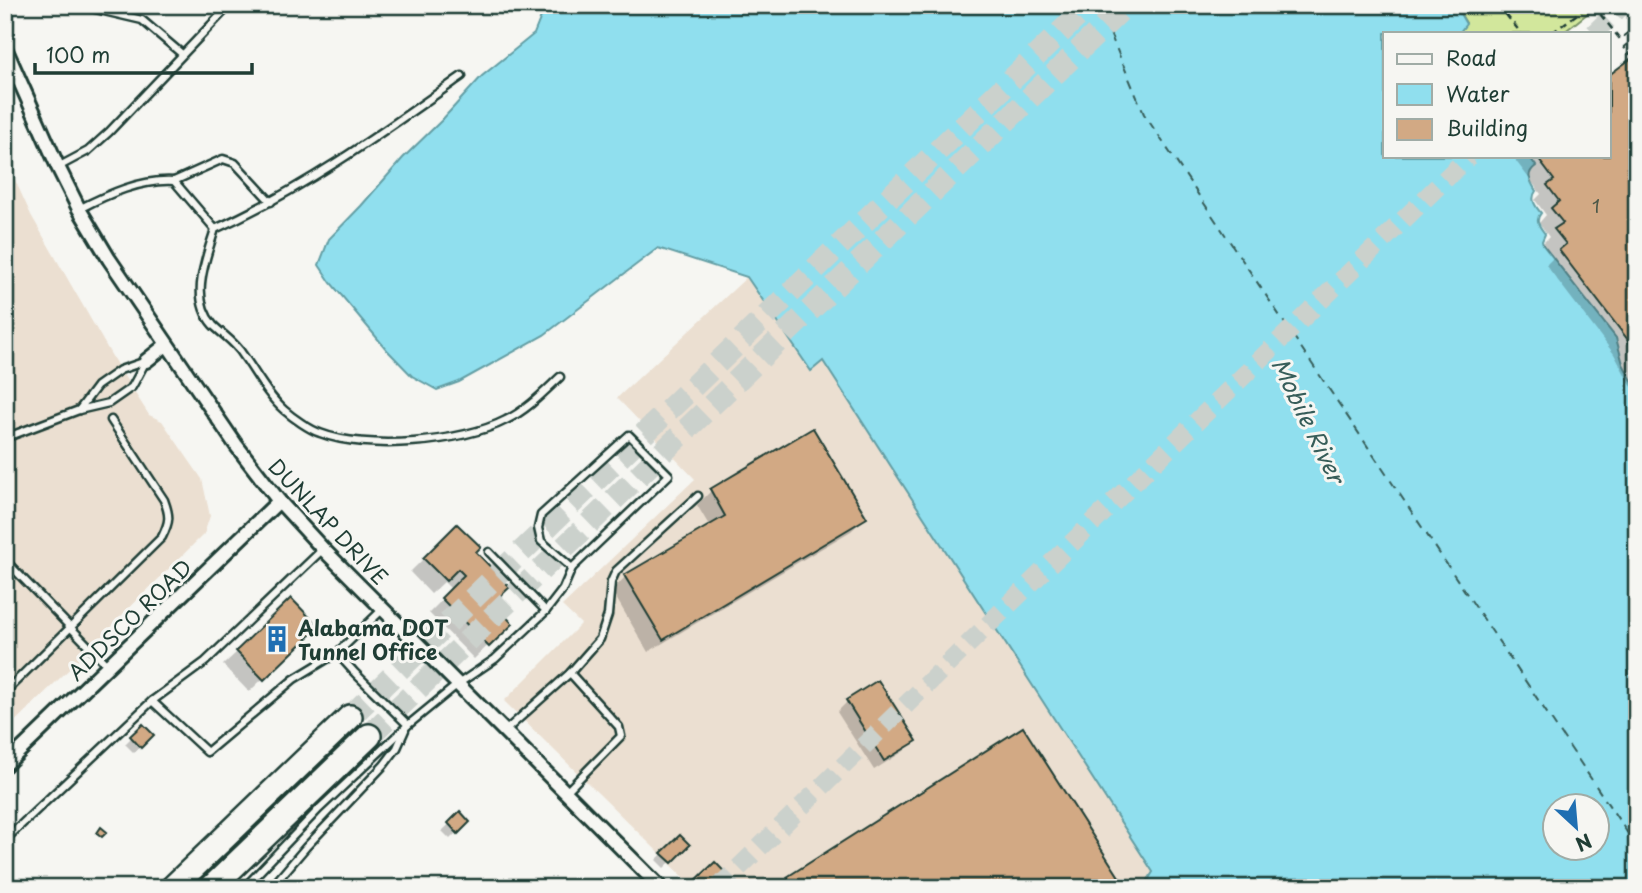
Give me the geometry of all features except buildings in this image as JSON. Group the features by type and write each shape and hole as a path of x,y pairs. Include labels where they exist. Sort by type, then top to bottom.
{"highway":[{"path":"172,888 350,717"},
{"path":"211,888 369,736"}],"street":[{"name":"DUNLAP DRIVE","path":"5,48 58,167 109,259 236,445 279,501 323,549 658,887"},
{"path":"146,360 166,345"},
{"name":"ADDSCO ROAD","path":"5,765 279,501"}],"lane":[{"path":"78,5 142,20 182,54"},
{"path":"58,167 88,151 109,132 230,5"},
{"path":"462,76 359,149 271,202 215,229 203,268 201,298 204,311 212,323 242,353 253,372 284,410 317,433 340,439 370,443 404,443 489,428 523,410 560,377"},
{"path":"79,209 112,192 162,180 174,181 223,159 236,163 271,202"},
{"path":"174,181 215,229"},
{"path":"79,410 97,386 120,370 146,360"},
{"path":"5,438 79,410 108,403 132,387 146,360"},
{"path":"5,692 162,537 167,527 169,514 164,500 111,420"},
{"path":"244,888 319,809 408,725 458,684 495,659 546,611 563,589 572,568 669,475 629,435 541,515 538,528 541,541 572,568"},
{"path":"505,731 570,673 600,639 608,615 611,582 616,571 698,496"},
{"path":"5,840 152,701 205,662 323,549"},
{"path":"489,552 546,611"},
{"path":"5,560 108,666"},
{"path":"152,701 207,752 294,679 337,653 384,608"},
{"path":"337,653 408,725"},
{"path":"566,792 621,736 619,727 570,673"},
{"path":"271,888 384,765 397,748 408,725"}],"path":[{"path":"1553,32 1591,5 1619,39 1633,29 1637,35 1624,47 1629,54 1637,49"},
{"path":"1497,6 1520,32"}],"shaded area":[{"path":"5,158 31,215 117,365 149,415 162,421 202,479 210,516 204,534 5,731"},
{"path":"747,277 811,371 823,360 1153,872 1143,888 695,888 504,701 581,624 562,606 695,479 617,398"}],"green space":[{"path":"1455,5 1598,5 1564,32 1460,32 1466,23"}],"water":[{"name":"Mobile River","path":"543,5 1455,5 1466,24 1460,32 1383,32 1383,158 1530,158 1536,166 1530,178 1536,191 1534,202 1541,213 1538,221 1545,234 1543,245 1616,338 1623,364 1637,390 1637,888 1143,888 1153,872 823,361 811,371 747,277 658,248 544,335 459,382 437,390 412,376 387,350 319,265 329,239 482,76 534,34"}],"ferry route":[{"path":"1098,5 1144,114 1637,847"}],"tunnel":[{"path":"350,717 1089,5"},
{"path":"369,736 1126,5"},
{"path":"1595,32 1623,5"},
{"path":"718,888 1467,158"}],"place":[{"name":"Alabama DOT Tunnel Office","path":"277,639"}]}
